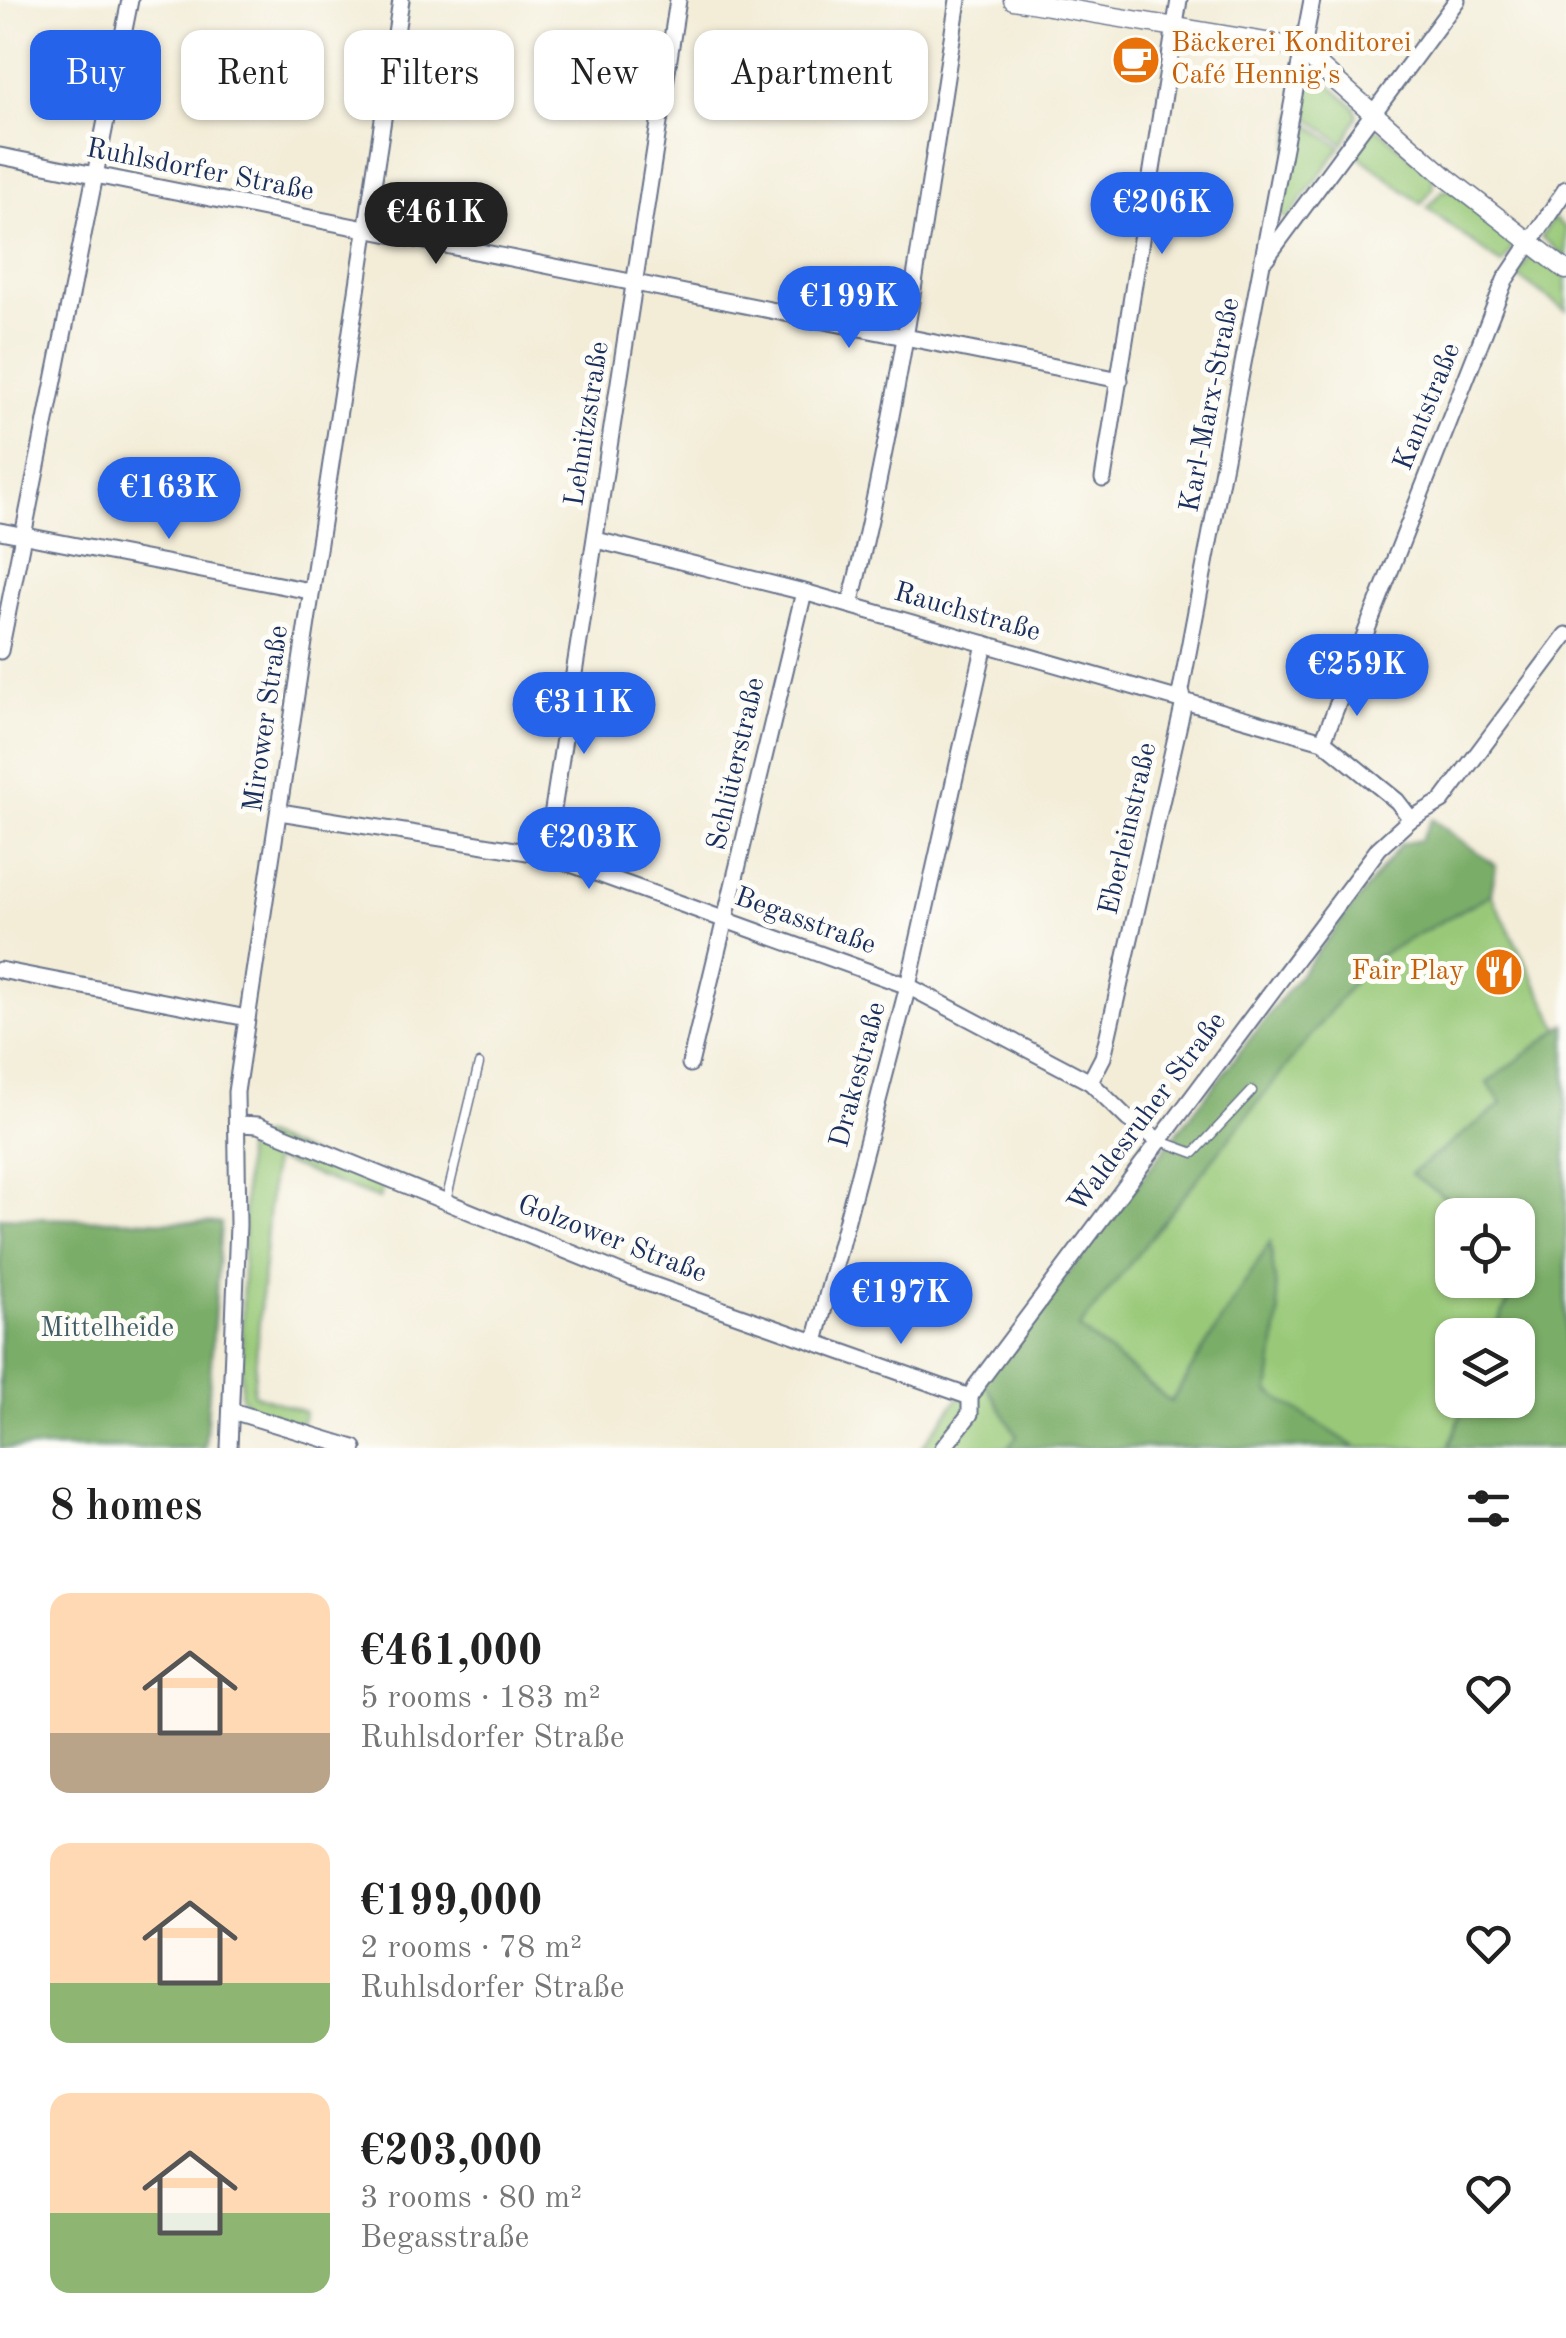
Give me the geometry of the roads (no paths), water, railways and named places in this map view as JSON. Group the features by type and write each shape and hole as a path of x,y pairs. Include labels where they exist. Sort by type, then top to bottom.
{"street":[{"path":"0,651 130,0"},
{"name":"Mirower Straße","path":"229,1448 236,1092 402,0"},
{"name":"Lehnitzstraße","path":"546,855 678,0"},
{"path":"850,604 874,508 905,340 958,0"},
{"path":"1014,0 1290,46 1303,52 1566,270"},
{"path":"1102,479 1179,0"},
{"name":"Karl-Marx-Straße","path":"1202,584 1312,0"},
{"path":"1266,258 1457,0"},
{"name":"Ruhlsdorfer Straße","path":"0,156 1120,380"},
{"name":"Kantstraße","path":"1323,741 1505,280 1527,241 1566,188"},
{"path":"0,531 310,590"},
{"name":"Rauchstraße","path":"596,540 850,604 1323,741 1397,800 1411,819"},
{"name":"Eberleinstraße","path":"1090,1082 1103,1057 1184,702 1181,690 1202,584"},
{"name":"Schlüterstraße","path":"690,1064 728,921 804,592"},
{"name":"Waldesruher Straße","path":"944,1448 970,1414 970,1397 1142,1158 1160,1140 1379,848 1411,819 1442,801 1566,635"},
{"name":"Drakestraße","path":"815,1342 908,986 984,644"},
{"name":"Begasstraße","path":"280,812 546,855 908,986 1090,1082 1128,1119 1160,1140"},
{"path":"0,970 248,1018"},
{"name":"Golzower Straße","path":"238,1124 258,1125 633,1278 970,1397"},
{"path":"232,1411 354,1448"}],"lane":[{"path":"446,1202 480,1064"},
{"path":"1160,1140 1194,1153 1252,1091"}],"place":[{"name":"Bäckerei Konditorei Café Hennig's","path":"1136,60"},
{"name":"Fair Play","path":"1499,972"}],"park label":[{"name":"Mittelheide","path":"107,1329"}]}
